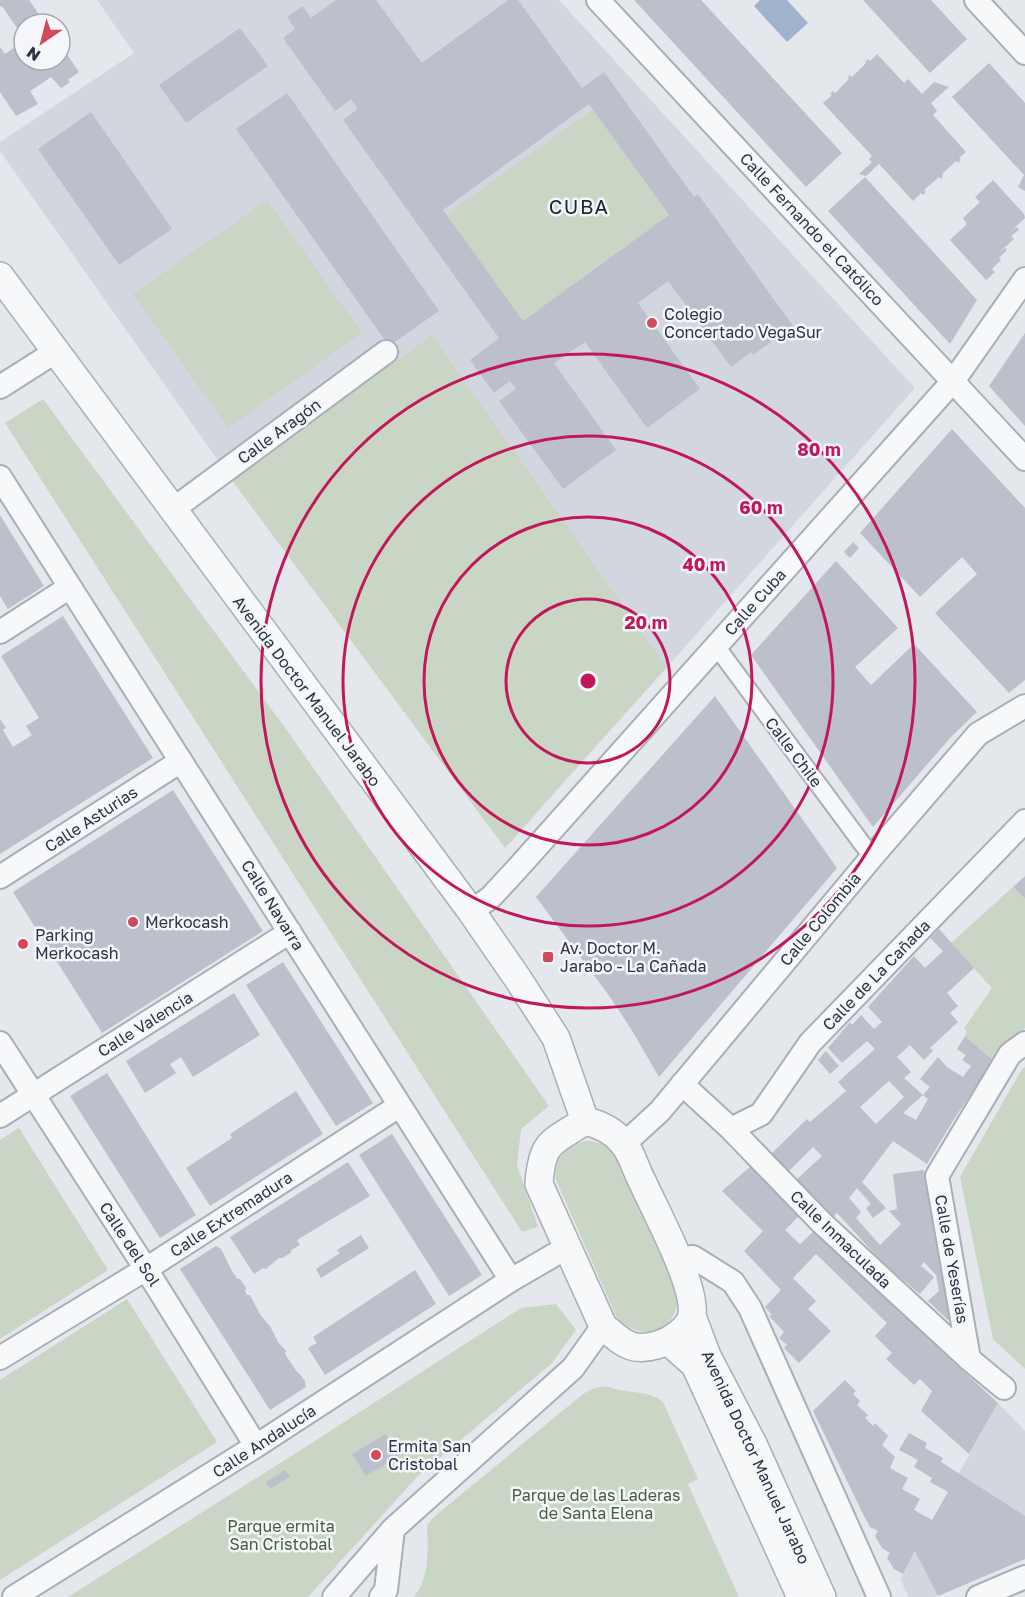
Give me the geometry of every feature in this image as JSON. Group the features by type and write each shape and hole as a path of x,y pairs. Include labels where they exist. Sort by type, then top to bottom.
{"street":[{"name":"Calle Fernando el Católico","path":"598,0 954,380 1025,459"},
{"path":"976,0 1025,53"},
{"name":"Avenida Doctor Manuel Jarabo","path":"0,276 471,911 556,1038 585,1121"},
{"name":"Calle Cuba","path":"471,911 490,898 516,870 954,380 1025,279"},
{"path":"0,387 55,352"},
{"name":"Calle Aragón","path":"172,510 386,352"},
{"name":"Calle Navarra","path":"0,477 511,1280"},
{"path":"0,632 70,587"},
{"name":"Calle Chile","path":"716,646 872,857"},
{"name":"Calle Colombia","path":"624,1144 660,1111 978,734 1025,706"},
{"name":"Calle Asturias","path":"0,877 181,761"},
{"name":"Calle de La Cañada","path":"731,1129 761,1114 810,1043 1025,821"},
{"name":"Calle Valencia","path":"0,1116 290,932"},
{"name":"Calle del Sol","path":"0,1043 146,1269 256,1446"},
{"name":"Calle de Yeserías","path":"969,1359 938,1176 1010,1054 1025,1043"},
{"name":"Calle Inmaculada","path":"682,1084 731,1129 822,1223 969,1359 1004,1388"},
{"name":"Calle Extremadura","path":"0,1358 146,1269 399,1106"},
{"path":"624,1144 600,1125 585,1121 548,1145 540,1161 539,1184 603,1326 623,1343 643,1349 668,1341 682,1330 692,1316"},
{"name":"Avenida Doctor Manuel Jarabo","path":"624,1144 678,1259 692,1298 692,1316 707,1356 753,1444 822,1597"},
{"path":"511,1280 566,1248"},
{"path":"678,1259 693,1257 732,1282 750,1308 879,1597"},
{"name":"Calle Andalucía","path":"14,1597 256,1446 511,1280"},
{"path":"334,1597 393,1529 573,1368 603,1326"},
{"name":"Avenida Doctor Manuel Jarabo","path":"668,1341 695,1365 801,1597"},
{"path":"381,1597 386,1590 393,1529"},
{"path":"978,1597 1025,1578"}],"shaded area":[{"name":"Colegio Concertado VegaSur","path":"97,0 559,0 915,388 667,667 432,335 231,479 0,151 0,142 134,53"},
{"path":"998,1403 1025,1431 1025,1559 935,1597 909,1597 900,1579"}],"green space":[{"path":"593,109 669,215 523,321 446,215"},
{"path":"267,200 362,333 228,428 133,294"},
{"path":"432,335 667,667 505,848 231,479"},
{"path":"43,399 289,733 549,1106 521,1129 517,1165 538,1227 522,1232 5,423"},
{"path":"1013,887 1025,899 1025,1028 994,1061 965,1036 967,1032 964,1028 992,988 951,943"},
{"path":"1025,1067 1025,1369 993,1339 960,1177"},
{"path":"19,1128 108,1270 0,1339 0,1140"},
{"path":"586,1141 602,1145 616,1156 677,1290 674,1315 658,1330 637,1331 616,1316 556,1180 557,1165 562,1154 572,1145"},
{"path":"127,1299 217,1442 0,1580 0,1380"},
{"name":"Parque ermita San Cristobal","path":"556,1304 576,1330 552,1363 418,1476 308,1597 68,1597 521,1308"},
{"name":"Parque de las Laderas de Santa Elena","path":"606,1386 651,1395 663,1402 698,1479 688,1484 739,1597 414,1597 425,1572 428,1553 427,1525 435,1516 583,1394 594,1388"}],"water":[{"path":"760,0 787,0 808,23 787,42 754,6"}],"building":[{"path":"0,0 29,0 38,12 12,12 12,21 2,6 0,7"},
{"path":"336,0 376,0 422,63 508,0 518,0 582,88 604,72 694,197 698,194 793,326 753,355 751,352 731,367 668,281 638,303 700,389 647,428 585,342 554,363 616,450 563,489 499,401 516,389 510,381 494,393 470,360 499,338 343,120 358,109 351,99 335,111 283,38 295,29 287,17 303,6 311,18","holes":["589,104 669,215 523,321 443,210"]},
{"path":"634,0 701,0 842,153 806,187"},
{"path":"863,0 931,0 967,39 930,73"},
{"path":"240,28 268,66 186,123 159,85"},
{"path":"0,47 5,54 12,49 12,72 72,72 72,62 79,72 61,88 51,77 30,91 38,104 16,116 0,92"},
{"path":"877,54 904,83 908,79 922,94 934,82 949,87 931,103 937,111 933,115 966,152 959,158 961,160 958,163 956,161 942,174 941,179 939,177 924,190 926,192 923,195 921,193 913,201 879,164 866,176 859,174 872,162 869,159 872,156 823,103 833,91 835,93 849,79 847,78 850,75 852,77 868,59 870,61"},
{"path":"989,63 1025,103 1025,191 1018,187 1024,175 952,97"},
{"path":"287,93 439,311 389,346 236,129"},
{"path":"91,112 172,229 119,265 38,149"},
{"path":"865,177 977,300 950,344 828,211"},
{"path":"993,180 1024,214 1025,218 1010,232 1017,227 1019,230 1011,236 1014,239 997,254 1005,248 1007,250 992,269 995,272 986,280 950,240 967,224 963,218 980,202 975,197"},
{"path":"1025,333 1025,426 989,386"},
{"path":"952,429 1025,508 1025,680 1009,693 935,613 977,574 962,557 920,597 860,533"},
{"path":"0,515 44,586 8,609 0,596"},
{"path":"853,542 859,548 850,558 844,552"},
{"path":"836,561 898,628 855,667 871,685 914,644 977,712 951,737 873,827 751,655"},
{"path":"63,616 153,758 0,854 0,719 6,728 3,730 13,747 32,735 26,726 39,718 1,656"},
{"path":"715,696 837,868 659,1077 610,997 536,897"},
{"name":"Merkocash","path":"173,790 263,931 102,1033 13,892"},
{"path":"1025,876 1025,899 1013,887"},
{"path":"939,929 974,968 947,993 958,1006 950,1013 958,1022 930,1048 933,1051 924,1060 910,1045 897,1057 911,1072 904,1078 923,1095 930,1087 920,1079 938,1057 947,1067 963,1077 971,1066 962,1060 966,1055 957,1049 965,1036 994,1061 954,1119 927,1164 893,1141 862,1182 886,1208 873,1218 866,1208 871,1204 857,1188 849,1198 861,1212 856,1218 880,1245 901,1224 889,1211 897,1209 893,1174 924,1170 953,1316 948,1320 928,1301 939,1291 936,1275 924,1262 921,1266 934,1277 920,1294 883,1263 837,1213 829,1221 803,1191 796,1180 822,1156 813,1147 788,1172 771,1154 807,1119 810,1122 846,1091 838,1082 875,1049 867,1041 842,1063 828,1048 850,1022 852,1025 861,1015 874,1029 882,1022 868,1007 914,956 925,968 943,951 930,938","holes":["889,1081 904,1097 876,1124 860,1107","923,1095 928,1099 916,1120 903,1113"]},
{"path":"283,962 373,1103 336,1126 246,985"},
{"path":"234,993 260,1035 193,1077 181,1057 170,1064 176,1073 145,1093 126,1061"},
{"path":"826,1051 839,1066 830,1074 818,1060"},
{"path":"107,1073 196,1215 160,1238 70,1096"},
{"path":"296,1091 323,1134 210,1206 186,1168 232,1138 230,1134"},
{"path":"392,1134 482,1275 449,1296 359,1155"},
{"path":"348,1162 370,1196 297,1240 300,1245 291,1250 291,1253 254,1274 230,1237"},
{"path":"751,1166 801,1214 785,1230 800,1244 816,1229 998,1403 969,1454 921,1411 932,1391 920,1379 914,1385 886,1359 892,1353 875,1336 887,1323 816,1254 793,1278 816,1301 808,1309 831,1331 799,1363 784,1348 787,1345 779,1338 784,1332 769,1316 772,1315 765,1307 781,1290 744,1251 763,1231 722,1191"},
{"path":"361,1235 369,1248 321,1278 316,1269 340,1253 337,1250"},
{"path":"216,1246 221,1249 237,1279 240,1279 246,1288 247,1295 250,1295 261,1316 286,1351 285,1354 305,1381 306,1387 270,1410 180,1269"},
{"path":"415,1270 436,1304 325,1375 308,1348 317,1343 313,1337"},
{"path":"845,1380 856,1391 853,1394 860,1401 857,1405 868,1415 865,1418 873,1426 875,1423 888,1436 882,1445 895,1457 890,1468 908,1478 902,1489 920,1499 914,1510 932,1520 948,1492 930,1482 932,1478 914,1467 918,1460 899,1450 909,1433 927,1443 925,1448 943,1458 941,1462 1025,1516 1025,1559 938,1596 915,1551 903,1574 894,1569 887,1558 890,1553 882,1548 875,1536 878,1531 870,1527 813,1411"},
{"name":"Ermita San Cristobal","path":"386,1434 399,1456 366,1476 352,1454"},
{"path":"285,1470 290,1477 270,1489 266,1482"}],"place":[{"name":"Colegio Concertado VegaSur","path":"652,323"},
{"name":"Merkocash","path":"133,922"},
{"name":"Parking Merkocash","path":"23,944"},
{"name":"Av. Doctor M. Jarabo - La Cañada","path":"548,957"},
{"name":"Ermita San Cristobal","path":"376,1455"}],"district":[{"name":"CUBA","path":"579,206"}]}
